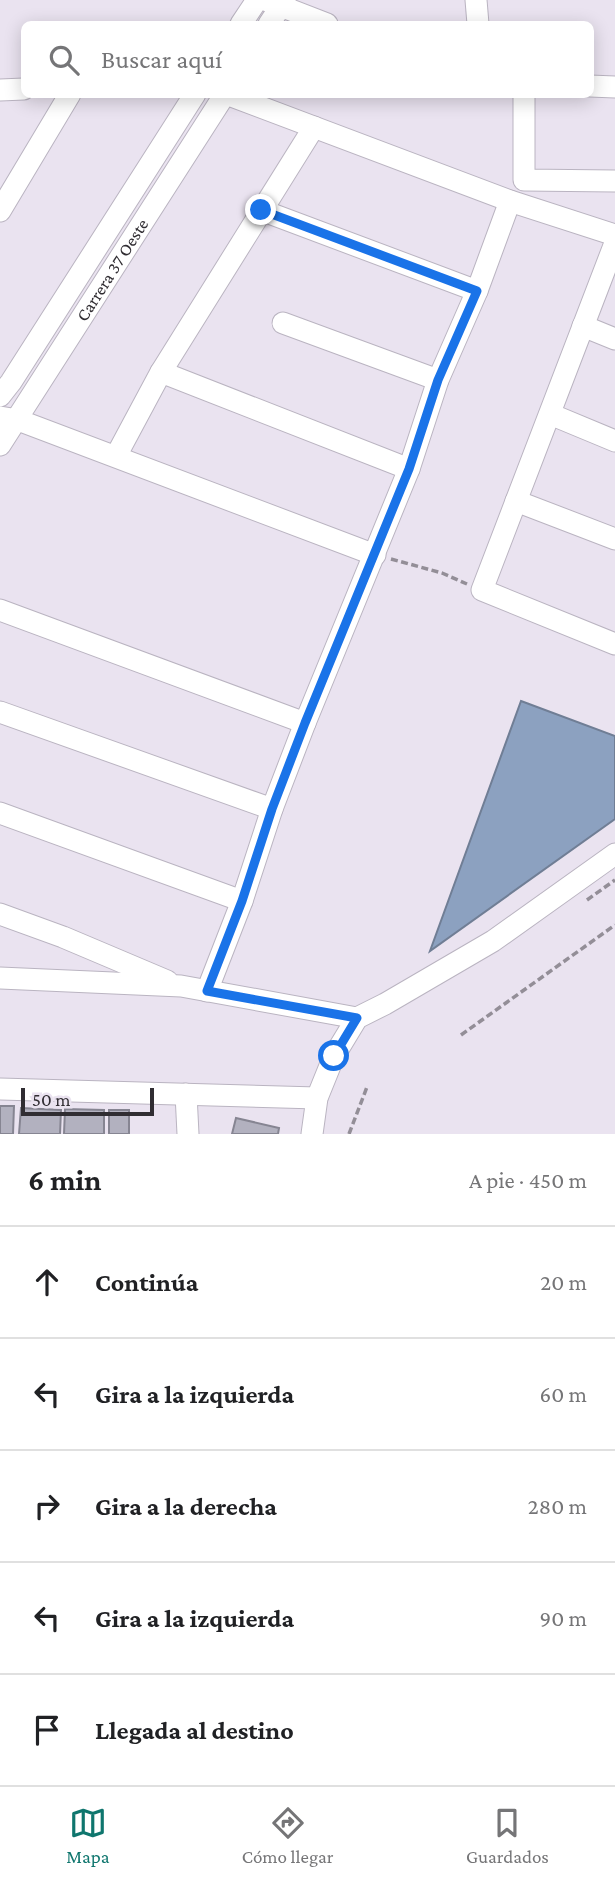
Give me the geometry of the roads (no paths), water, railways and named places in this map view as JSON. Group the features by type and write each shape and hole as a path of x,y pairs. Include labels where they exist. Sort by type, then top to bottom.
{"street":[{"path":"243,21 257,0"},
{"path":"476,0 478,21"},
{"path":"270,21 277,2 320,21"},
{"path":"594,86 615,86"},
{"path":"0,90 21,89"},
{"path":"0,211 68,98"},
{"name":"Carrera 37 Oeste","path":"4,387 192,98"},
{"name":"Carrera 37 Oeste","path":"0,445 9,418 222,98"},
{"path":"236,98 510,201 615,235"},
{"path":"524,98 524,180 615,181"},
{"path":"116,456 161,372 314,127"},
{"path":"207,991 242,901 272,809 409,469 438,380 477,291 510,201"},
{"path":"261,210 477,291"},
{"path":"615,243 482,590 615,644"},
{"path":"283,323 438,380"},
{"path":"583,326 615,339"},
{"path":"161,372 409,469"},
{"path":"550,414 615,441"},
{"path":"9,418 375,555"},
{"path":"516,501 615,539"},
{"path":"3,617 305,723"},
{"path":"0,712 272,809"},
{"path":"0,813 242,901"},
{"path":"312,1134 317,1098 334,1056 357,1018 494,941 615,854"},
{"path":"0,914 181,986"},
{"path":"0,978 181,986 357,1018"},
{"path":"0,1089 317,1098"},
{"path":"186,1094 188,1134"}],"water":[{"path":"521,701 615,736 615,819 430,951"}]}
